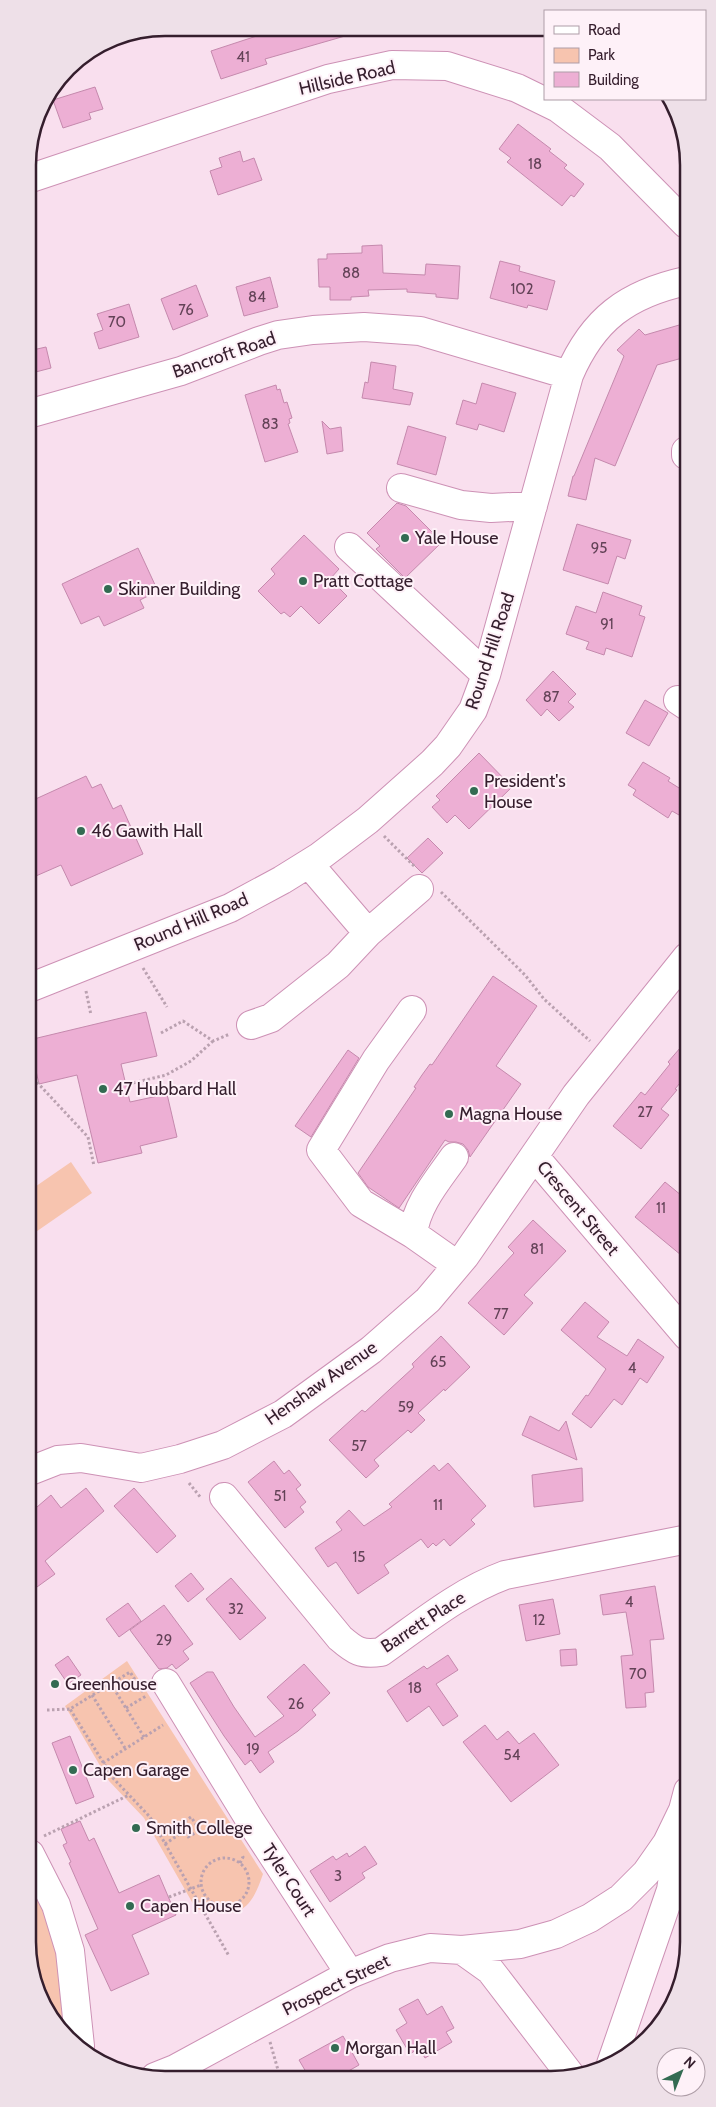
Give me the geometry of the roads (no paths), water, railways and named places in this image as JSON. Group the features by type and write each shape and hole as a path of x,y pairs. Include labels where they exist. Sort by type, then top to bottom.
{"street":[{"name":"Hillside Road","path":"37,176 328,79 392,64 447,66 517,88 558,108 610,147 680,218"},
{"name":"Round Hill Road","path":"37,985 230,908 270,887 309,864 368,820 432,763 448,746 473,710 486,675 569,375 587,340 614,312 653,290 680,283"},
{"name":"Bancroft Road","path":"37,411 181,370 278,335 364,326 420,331 569,375"},
{"path":"401,488 461,505 490,508 533,506"},
{"path":"349,546 486,675"},
{"path":"309,864 368,933"},
{"path":"251,1024 271,1018 338,965 368,933 425,883"},
{"name":"Crescent Street","path":"679,1327 534,1156 576,1095 680,966"},
{"path":"412,1010 376,1060 321,1150 361,1202 413,1234 457,1265"},
{"name":"Henshaw Avenue","path":"36,1468 58,1460 81,1458 141,1468 180,1459 223,1445 283,1414 371,1350 428,1300 493,1217 534,1156"},
{"path":"413,1234 414,1222 427,1196 454,1157"},
{"name":"Barrett Place","path":"224,1497 340,1638 355,1650 369,1654 381,1652 454,1601 504,1575 679,1542"},
{"name":"Tyler Court","path":"154,1694 251,1822 350,1974"},
{"name":"Prospect Street","path":"170,2071 350,1974 390,1958 430,1948 462,1950 502,1947 538,1939 573,1927 606,1909 634,1886 657,1859 667,1843 679,1816"},
{"name":"Prospect Street","path":"614,2054 672,1890 679,1845"},
{"path":"36,1851 56,1904 70,1951 79,2037"},
{"path":"462,1950 490,1970 566,2069"}],"place":[{"name":"Yale House","path":"405,538"},
{"name":"Pratt Cottage","path":"303,581"},
{"name":"Skinner Building","path":"108,589"},
{"name":"President's House","path":"474,791"},
{"name":"46 Gawith Hall","path":"81,831"},
{"name":"47 Hubbard Hall","path":"103,1089"},
{"name":"Magna House","path":"449,1114"},
{"name":"Greenhouse","path":"55,1684"},
{"name":"Capen Garage","path":"73,1770"},
{"name":"Smith College","path":"136,1828"},
{"name":"Capen House","path":"130,1906"},
{"name":"Morgan Hall","path":"335,2048"}]}
